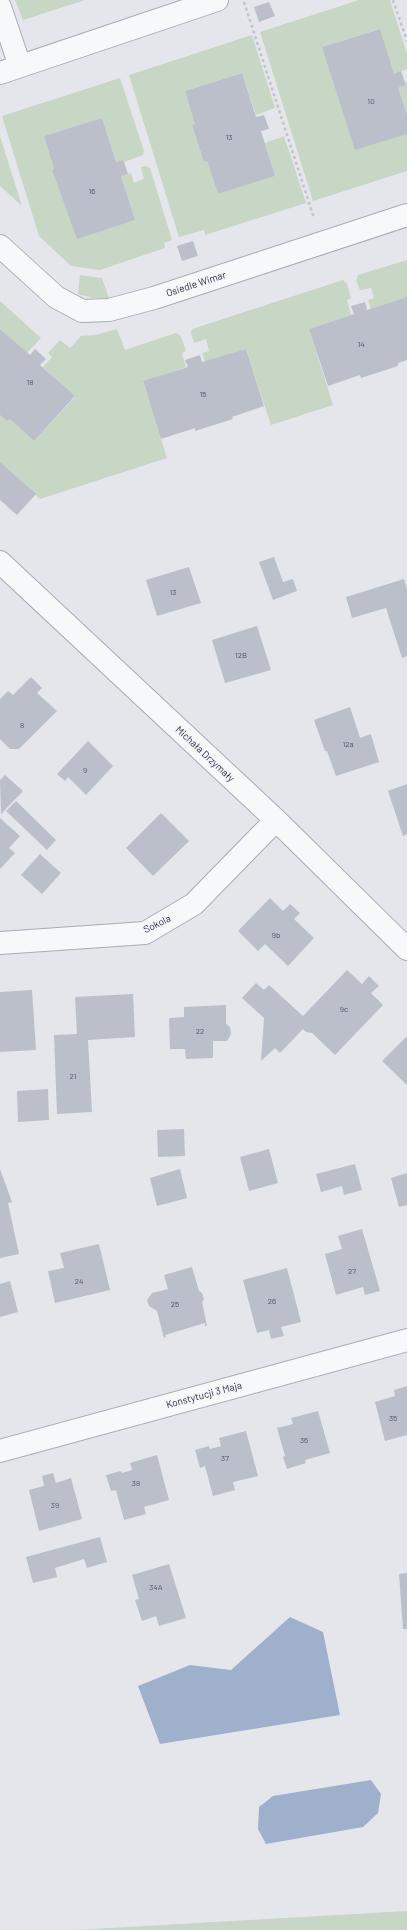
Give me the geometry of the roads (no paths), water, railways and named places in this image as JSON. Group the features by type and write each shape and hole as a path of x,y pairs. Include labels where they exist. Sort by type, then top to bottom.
{"street":[{"path":"0,72 217,0"},
{"path":"0,7 20,66"},
{"name":"Osiedle Wimar","path":"0,246 56,297 82,311 109,310 139,302 407,215"},
{"name":"Michała Drzymały","path":"0,562 276,820 407,949"},
{"name":"Sokola","path":"0,943 145,932 194,904 276,820"},
{"name":"Konstytucji 3 Maja","path":"0,1451 407,1340"}],"water":[{"path":"290,1617 323,1632 340,1715 160,1744 138,1686 190,1665 231,1670"},
{"path":"371,1780 381,1794 378,1813 363,1827 266,1844 258,1829 259,1807 273,1796"}]}
